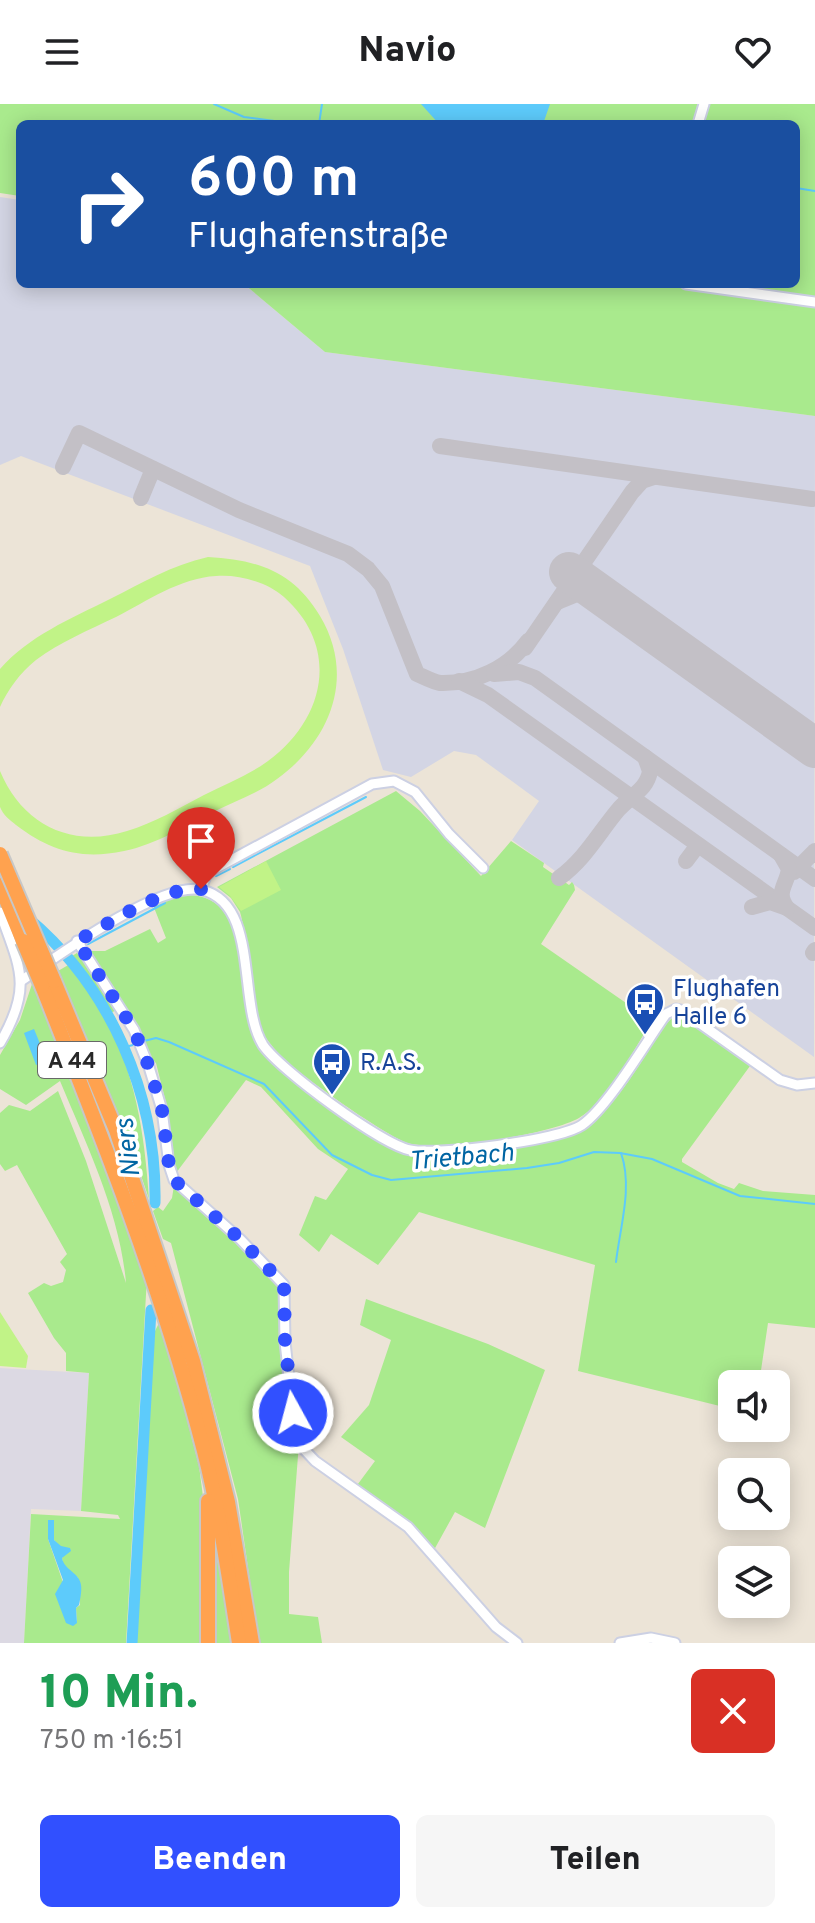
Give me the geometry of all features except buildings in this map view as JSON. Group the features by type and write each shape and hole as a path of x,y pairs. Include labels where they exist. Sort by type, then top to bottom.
{"highway":[{"name":"A 44","path":"0,854 164,1309 205,1453 223,1539 239,1643"},
{"name":"A 44","path":"0,885 116,1130 193,1361 228,1502 252,1643"},
{"path":"205,1453 209,1544 208,1643"}],"street":[{"path":"715,288 815,302"},
{"path":"201,889 211,871 372,784 394,781 415,792 449,834 483,868"},
{"path":"21,981 74,944 158,898 178,891 201,889 222,900 235,917 255,1028 263,1045 278,1062 325,1097 384,1139 407,1150 449,1150 571,1131 595,1113 666,1014 676,1009 780,1080 797,1085 815,1083"},
{"path":"0,912 21,981 18,1006 0,1043"},
{"path":"74,944 123,1012 149,1067 162,1110 174,1180 240,1239 284,1285 288,1372 294,1423 303,1449 315,1461 408,1527 496,1627 517,1643"},
{"path":"620,1643 651,1638 675,1643"}],"shaded area":[{"path":"0,197 16,199 16,288 249,288 325,352 815,416 814,1057 512,840 539,801 476,755 454,751 411,777 383,770 343,649 310,566 21,456 0,465"},
{"path":"0,1368 89,1373 81,1511 31,1509 24,1643 0,1643"}],"green space":[{"path":"0,104 701,104 696,120 16,120 16,195 0,193"},
{"path":"708,104 815,104 815,298 736,288 800,288 800,120 703,120"},
{"path":"249,288 680,288 815,306 815,416 325,352"},
{"path":"208,557 243,561 273,571 298,588 320,616 331,639 336,661 336,684 324,726 312,746 296,763 262,789 136,848 108,854 80,854 54,847 29,834 1,810 0,771 21,805 51,828 87,837 106,836 157,820 253,771 287,744 303,725 319,682 319,660 314,638 302,617 277,592 252,580 225,576 190,581 164,591 55,648 25,670 0,707 0,669 24,647 65,621 146,581"},
{"path":"396,791 420,811 481,876 511,841 544,863 543,867 569,885 572,882 575,890 541,944 652,1021 610,1088 579,1118 545,1130 496,1140 448,1145 411,1144 365,1119 323,1090 280,1056 265,1037 256,1011 240,912 231,898 217,887"},
{"path":"266,861 281,890 241,911 219,887"},
{"path":"184,895 210,900 226,914 236,936 247,1016 254,1039 267,1057 378,1142 407,1154 421,1156 547,1142 575,1134 608,1108 666,1024 673,1017 682,1016 750,1066 682,1162 734,1189 739,1183 763,1191 815,1195 815,1328 768,1323 761,1370 718,1370 718,1406 578,1371 595,1265 419,1212 378,1265 331,1234 319,1252 299,1235 315,1196 326,1200 348,1169 318,1149 261,1087 246,1080 176,1173 168,1111 156,1063 135,1043 117,1010 110,1013 69,958 80,951 105,951 150,929 158,943 166,938 153,905"},
{"path":"70,964 106,1018 129,1075 142,1134 149,1199 132,1149 58,971"},
{"path":"32,984 106,1165 147,1277 126,1643 24,1643 31,1514 120,1519 118,1515 81,1511 89,1373 66,1371 66,1353 28,1293 44,1283 51,1286 63,1282 66,1270 60,1262 67,1254 17,1165 5,1171 0,1164 0,1113 9,1105 30,1111 58,1091 86,1161 126,1283 110,1205 60,1081 26,1105 0,1089 0,1055 20,1020","holes":["54,1520 54,1540 65,1553 63,1565 78,1578 80,1605 76,1608 77,1623 48,1539"]},
{"path":"176,1173 181,1185 237,1229 282,1275 290,1295 289,1343 300,1430 289,1572 289,1614 318,1617 322,1643 259,1643 238,1499 171,1243 163,1239 153,1211 158,1207 163,1211 172,1198"},
{"path":"366,1299 488,1344 545,1370 485,1528 455,1512 429,1559 415,1539 352,1492 375,1461 341,1437 369,1405 391,1340 360,1325"},
{"path":"0,1312 28,1356 26,1368 0,1366"},
{"path":"161,1319 199,1466 205,1512 203,1643 136,1643 149,1381 155,1331"},
{"path":"220,1553 234,1643 213,1643 214,1574"}],"water":[{"path":"421,104 550,104 544,120 435,120"},
{"path":"34,1029 47,1061 36,1065 24,1033"},
{"path":"48,1520 54,1520 54,1540 70,1548 71,1551 62,1558 81,1585 76,1608 77,1623 73,1626 66,1623 55,1594 63,1580 48,1539"}],"waterway":[{"path":"214,104 244,117 267,120"},
{"path":"320,120 322,104"},
{"path":"800,189 815,191"},
{"path":"233,867 366,797"},
{"path":"216,876 230,869"},
{"path":"88,944 165,903"},
{"name":"Trietbach","path":"28,918 83,977 105,1010 123,1046 138,1084 148,1123 154,1163 155,1203"},
{"name":"Trietbach","path":"144,1041 156,1038 169,1042 264,1084 332,1155 372,1175 391,1180 527,1168 559,1163 594,1152 620,1153 652,1159 740,1196 815,1204"},
{"name":"Trietbach","path":"125,1047 133,1045"},
{"path":"616,1262 626,1193 621,1153"},
{"name":"Niers","path":"132,1643 151,1310"}],"taxiway":[{"path":"63,467 79,433 239,510 348,554 368,569 382,586 417,674 431,681 453,683 478,677 511,659 528,641"},
{"path":"440,446 812,499"},
{"path":"141,498 153,469"},
{"path":"525,648 632,492 642,481 654,477"},
{"path":"557,602 579,593 603,596"},
{"path":"494,674 519,672 535,678 815,879"},
{"path":"459,681 488,695 815,928"},
{"path":"559,878 576,863 618,810 645,783 650,771 645,757"},
{"path":"686,861 698,845"},
{"path":"794,872 815,851"},
{"path":"752,907 770,902 787,908 782,893 789,869 781,855"}],"runway":[{"path":"569,572 815,748"}],"place":[{"name":"Flughafen Halle 6","path":"645,1036"},
{"name":"R.A.S.","path":"332,1096"}],"route":[{"path":"201,889 178,891 158,898 77,941 134,1030 162,1110 174,1180 240,1239 284,1285 285,1342 293,1413"}]}
